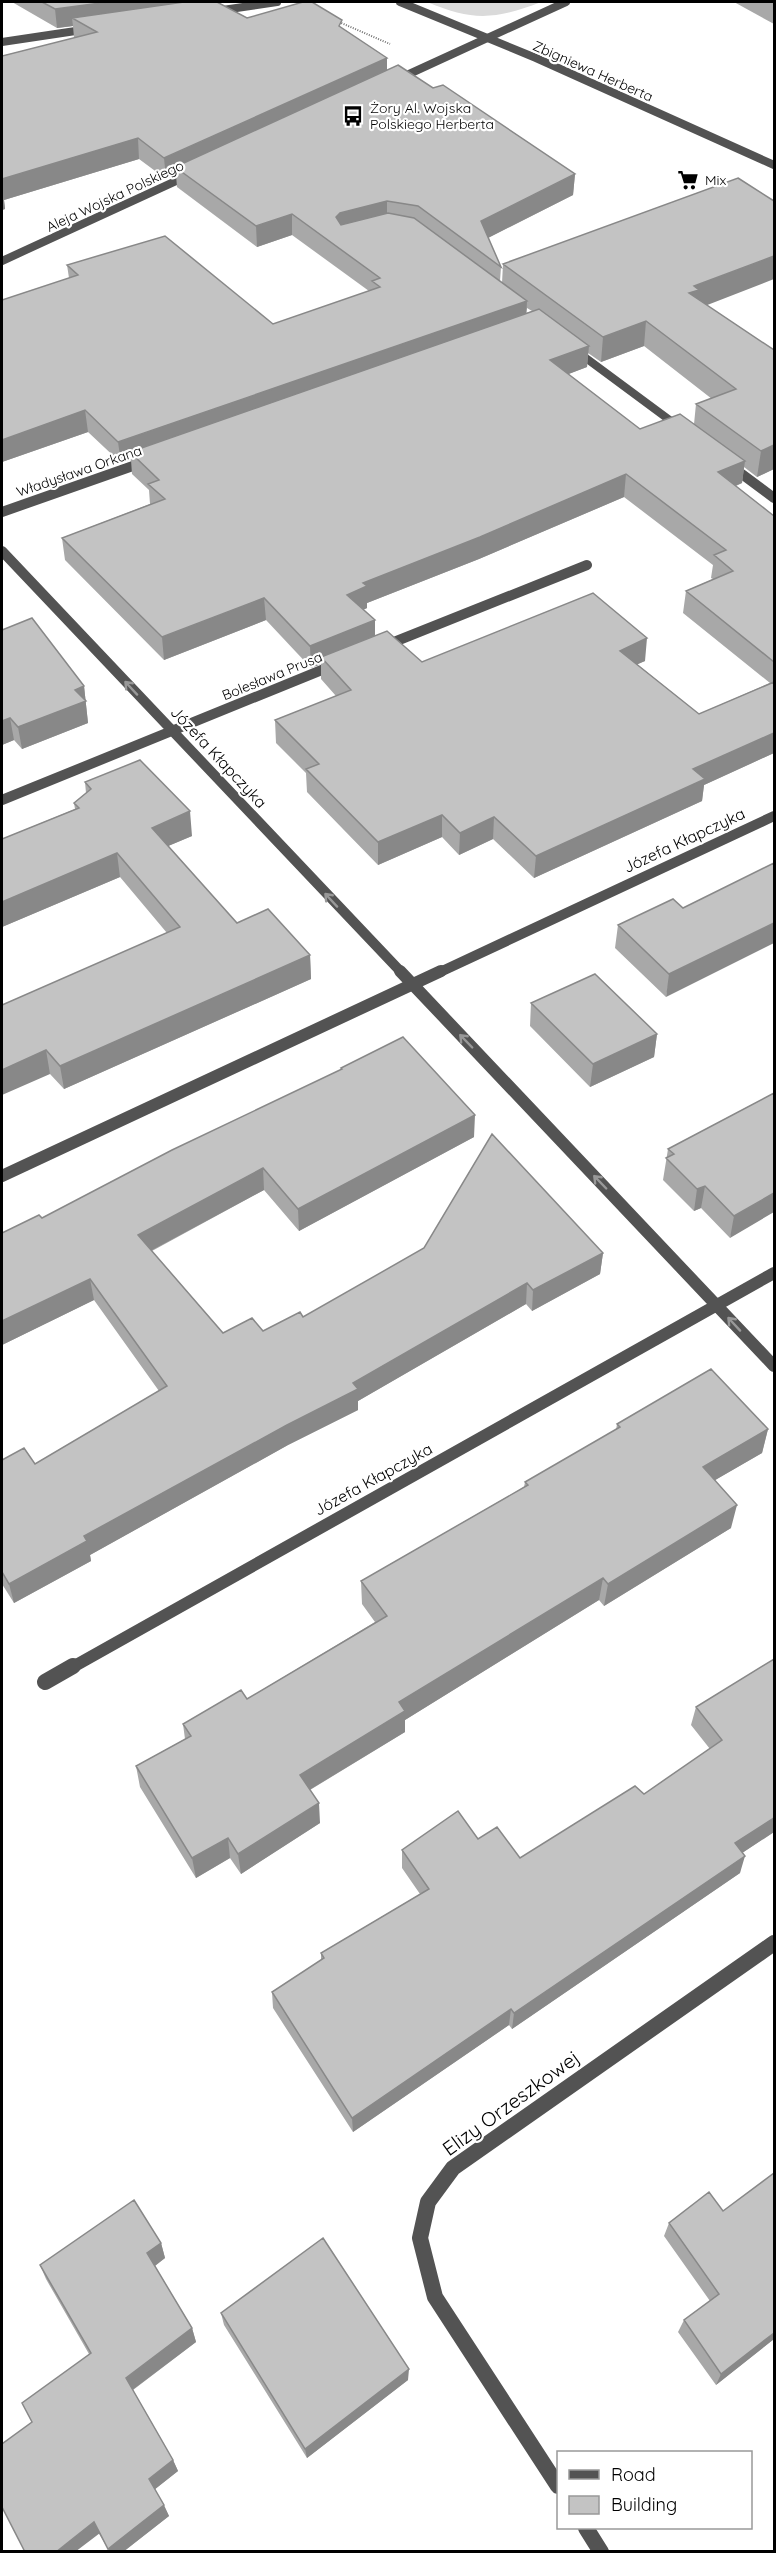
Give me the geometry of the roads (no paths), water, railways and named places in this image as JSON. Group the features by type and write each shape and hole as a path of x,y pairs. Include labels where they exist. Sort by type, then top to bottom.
{"street":[{"path":"208,12 277,2"},
{"name":"Zbigniewa Herberta","path":"400,2 488,38 774,165"},
{"path":"392,82 566,2"},
{"path":"2,42 93,29"},
{"name":"Aleja Wojska Polskiego","path":"2,261 200,170"},
{"path":"567,345 690,435"},
{"name":"Władysława Orkana","path":"2,512 158,457"},
{"path":"727,463 774,498"},
{"name":"Józefa Kłapczyka","path":"2,551 774,1366"},
{"path":"379,648 587,565"},
{"name":"Bolesława Prusa","path":"2,800 346,661"},
{"name":"Józefa Kłapczyka","path":"2,1176 774,816"},
{"name":"Józefa Kłapczyka","path":"45,1682 774,1273"},
{"name":"Elizy Orzeszkowej","path":"557,2484 435,2297 420,2238 428,2202 453,2168 774,1943"},
{"path":"587,2529 601,2552"}],"place":[{"name":"Żory Al. Wojska Polskiego Herberta","path":"353,116"},
{"name":"Mix","path":"688,180"}]}
